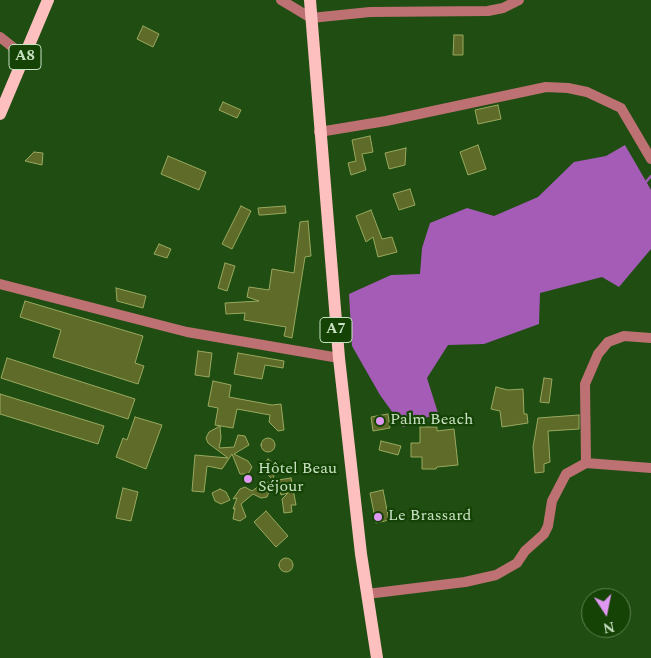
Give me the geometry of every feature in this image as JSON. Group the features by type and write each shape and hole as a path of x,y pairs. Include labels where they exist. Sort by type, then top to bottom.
{"main road":[{"name":"A8","path":"0,114 48,0"},
{"name":"A7","path":"310,0 338,358 367,594 377,658"}],"street":[{"path":"281,0 311,18 370,12 488,10 503,8 519,0"},
{"path":"0,38 25,57"},
{"path":"319,132 386,121 546,87 568,88 587,92 620,108 651,159"},
{"path":"0,284 187,332 338,358"},
{"path":"586,463 585,384 598,354 608,342 624,336 651,338"},
{"path":"367,594 465,582 496,575 509,569 544,534 548,526 552,500 566,474 586,463 651,468"}],"shaded area":[{"path":"625,145 651,190 651,249 619,287 602,277 540,293 539,324 484,344 448,345 427,378 438,413 403,427 380,395 352,346 349,294 391,275 420,274 422,248 430,223 467,208 494,216 538,197 574,162 606,156"}],"building":[{"path":"143,26 159,34 153,47 137,39"},
{"path":"454,35 463,35 463,55 453,55"},
{"path":"223,102 241,110 237,118 219,110"},
{"path":"498,105 501,119 478,124 475,110"},
{"path":"370,136 373,152 362,154 366,170 351,175 348,163 356,161 352,140"},
{"path":"478,145 486,169 468,175 460,152"},
{"path":"406,148 405,165 389,169 385,153"},
{"path":"34,152 43,153 42,165 25,161"},
{"path":"168,156 206,172 199,190 161,174"},
{"path":"410,189 415,205 399,210 393,194"},
{"path":"241,206 251,211 232,249 222,244"},
{"path":"285,206 286,213 259,215 258,208"},
{"path":"371,210 382,239 392,237 397,252 378,257 373,237 366,242 356,216"},
{"path":"308,221 311,256 305,257 292,338 284,336 286,327 244,320 245,313 226,314 225,303 259,301 247,297 249,287 269,290 272,269 294,273 300,222"},
{"path":"159,244 171,249 167,258 154,254"},
{"path":"225,263 235,266 227,291 218,288"},
{"path":"116,288 146,296 143,308 117,301"},
{"path":"25,301 143,336 135,363 144,366 138,384 53,357 61,330 20,317"},
{"path":"198,351 212,353 209,377 195,375"},
{"path":"238,353 284,361 283,368 265,365 262,379 234,374"},
{"path":"7,358 135,399 128,419 1,378"},
{"path":"544,378 552,379 549,403 540,402"},
{"path":"213,381 231,385 229,397 272,405 281,404 284,430 278,431 269,422 270,415 237,409 233,428 215,425 218,408 208,406"},
{"path":"496,387 508,390 523,389 524,414 527,414 528,423 502,427 500,411 491,409"},
{"path":"0,394 104,426 98,444 0,414"},
{"path":"388,414 390,428 373,431 371,417"},
{"path":"579,415 579,429 548,431 550,462 544,464 544,472 535,473 533,447 538,418"},
{"path":"135,417 162,425 146,469 116,457 123,438 127,440"},
{"path":"220,426 221,438 219,448 234,447 238,435 245,436 249,445 234,454 248,461 252,467 248,474 240,474 232,454 222,469 207,466 204,492 192,491 195,455 228,458 208,443 206,438 209,432"},
{"path":"420,427 437,427 437,431 454,429 458,465 437,467 436,469 422,469 422,457 411,457 411,443 420,443"},
{"path":"268,438 273,440 275,445 273,450 268,452 263,450 261,445 263,440"},
{"path":"381,441 401,446 398,455 379,450"},
{"path":"268,459 276,465 273,480 261,468"},
{"path":"291,478 296,505 291,505 292,512 284,513 282,499 288,493 281,495 278,480"},
{"path":"274,480 267,497 261,498 253,494 241,504 246,517 240,521 233,519 235,508 233,509 237,498 233,499 240,489 245,487 252,491"},
{"path":"123,488 138,492 131,521 116,518"},
{"path":"220,489 226,492 230,500 221,504 215,501 212,493"},
{"path":"383,490 389,520 376,523 370,493"},
{"path":"266,511 288,536 276,547 254,522"},
{"path":"283,558 289,558 293,565 289,572 283,572 279,568 279,562"}],"waterway":[{"path":"646,182 651,176"}],"place":[{"name":"Palm Beach","path":"380,421"},
{"name":"Hôtel Beau Séjour","path":"248,479"},
{"name":"Le Brassard","path":"378,517"}]}
